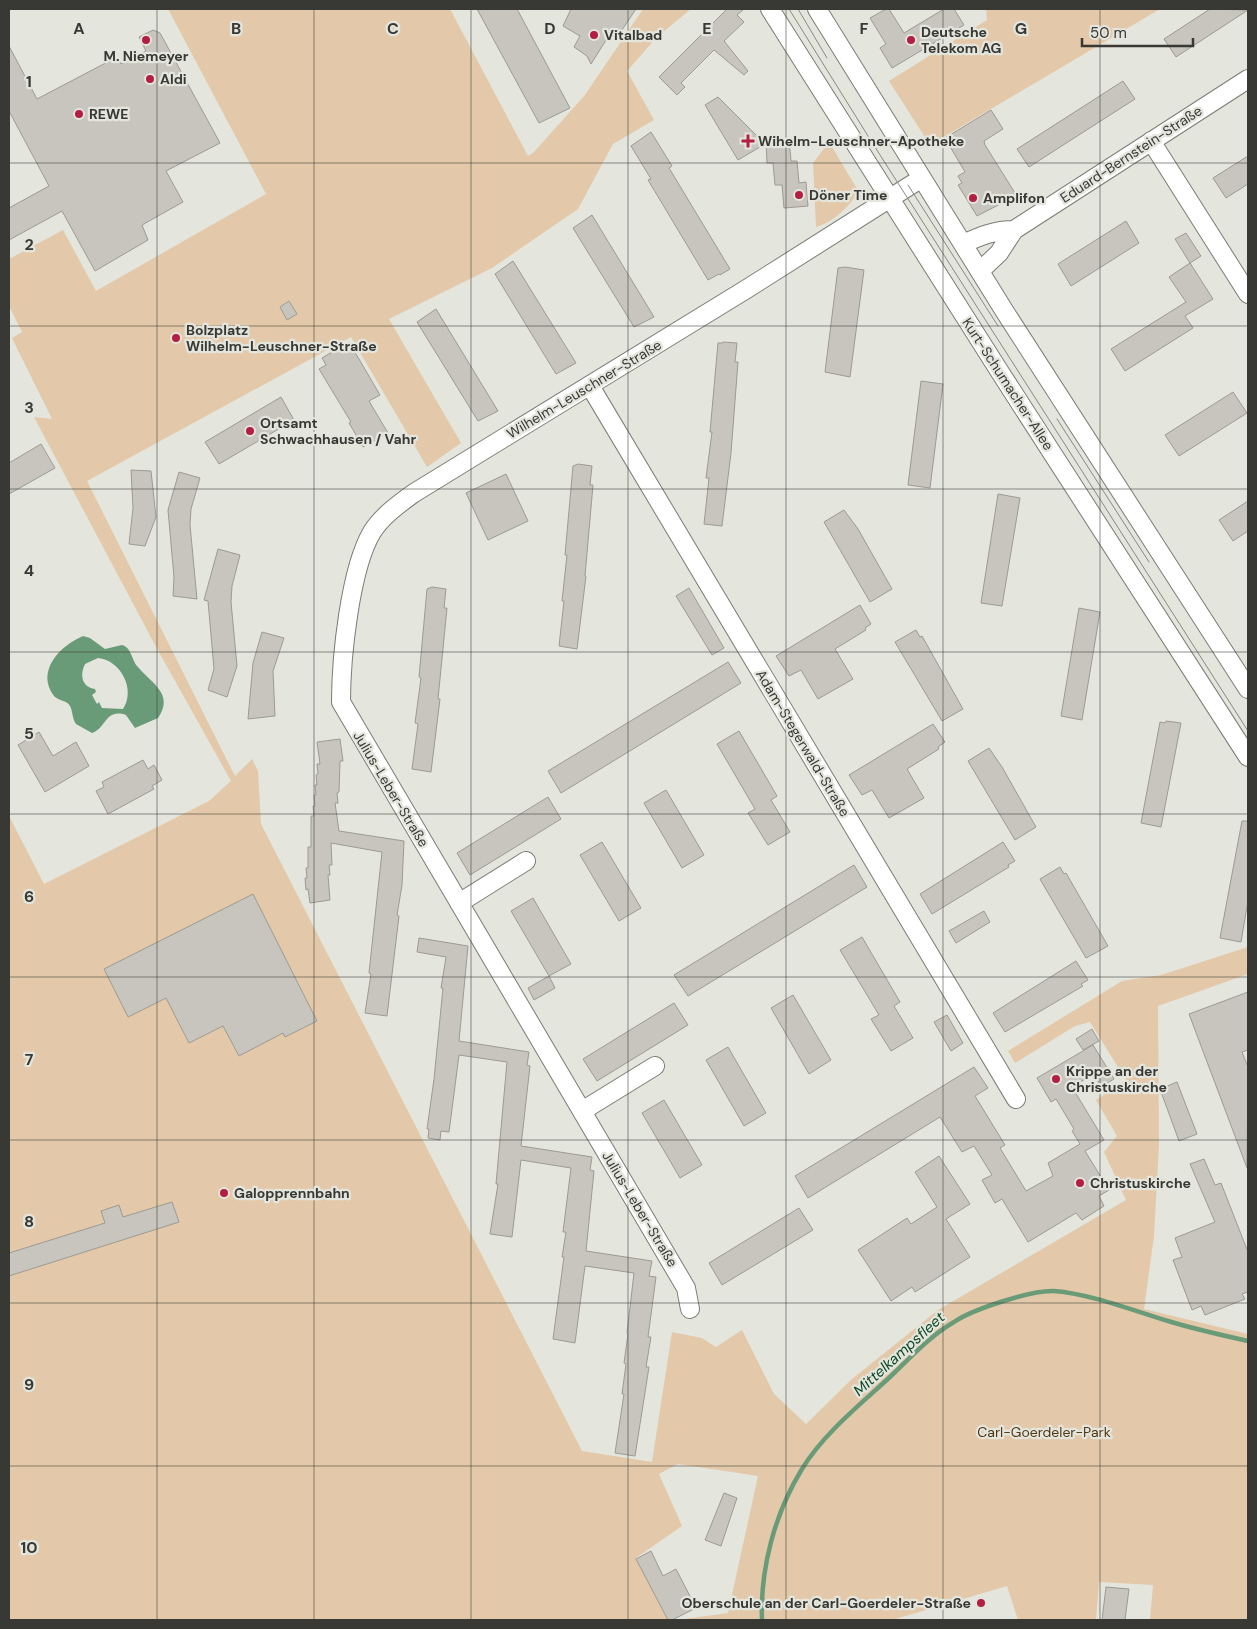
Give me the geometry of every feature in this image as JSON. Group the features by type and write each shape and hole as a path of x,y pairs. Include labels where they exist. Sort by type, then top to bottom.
{"street":[{"name":"Kurt-Schumacher-Allee","path":"770,9 1248,757"},
{"path":"818,9 980,271 1248,689"},
{"name":"Eduard-Bernstein-Straße","path":"980,271 999,253 1014,230 1248,79"},
{"path":"1151,141 1248,294"},
{"name":"Wilhelm-Leuschner-Straße","path":"341,670 357,568 373,531 385,516 414,493 449,470 590,386 922,178"},
{"name":"Eduard-Bernstein-Straße","path":"963,244 993,232 1014,230"},
{"name":"Adam-Stegerwald-Straße","path":"590,386 1016,1099"},
{"name":"Julius-Leber-Straße","path":"341,670 341,702 686,1288 690,1310"},
{"path":"460,903 526,861"},
{"path":"582,1111 655,1066"}],"green space":[{"name":"Carl-Goerdeler-Park","path":"168,9 450,9 528,156 534,152 585,95 643,9 691,9 657,37 627,71 654,120 613,144 578,209 492,268 389,319 461,443 427,467 351,337 87,481 235,776 252,759 258,771 261,824 582,1451 652,1462 672,1332 702,1338 716,1347 742,1330 774,1394 806,1424 852,1379 938,1310 1126,1200 1104,1152 1117,1136 1096,1100 1126,1080 1090,1022 1075,1026 1015,1063 1008,1051 1122,981 1161,975 1248,947 1248,974 1158,1006 1159,1144 1154,1236 1144,1309 1248,1334 1248,1620 1150,1620 1153,1585 1099,1582 1096,1620 1018,1620 1007,1586 892,1620 677,1620 728,1613 758,1476 678,1464 659,1474 682,1526 636,1558 668,1620 9,1620 9,816 44,884 209,801 231,781 155,645 34,417 52,419 12,338 22,332 9,306 9,259 63,230 96,291 266,194"},
{"path":"986,9 1160,9 930,145 889,81 987,20"},
{"path":"829,142 859,192 841,213 823,225 816,227 813,163"}],"shaded area":[{"path":"83,636 90,638 105,649 125,646 137,666 163,695 163,710 158,718 135,728 126,715 114,714 97,731 92,733 76,724 70,706 54,696 49,687 47,677 49,668 59,652","holes":["98,658 106,660 119,670 127,685 127,701 123,709 102,708 99,702 97,704 92,695 96,692 95,689 90,688 84,683 82,672 85,664"]}],"building":[{"path":"477,9 517,9 570,108 539,123"},
{"name":"Vitalbad","path":"571,9 636,9 622,30 608,37 591,64 587,56 574,47 580,36 563,26"},
{"path":"727,9 744,9 737,15 744,22 724,41 748,71 744,75 714,50 681,83 685,87 677,95 659,77"},
{"name":"Deutsche Telekom AG","path":"889,9 904,33 944,9 954,9 964,25 892,68 880,48 886,44 870,18"},
{"path":"1210,9 1248,10 1176,57 1164,39"},
{"path":"153,30 160,33 220,143 166,171 183,202 142,225 148,240 95,271 62,211 9,240 9,208 49,186 9,111 9,46 37,99 117,57 121,64 146,51 139,37"},
{"path":"1123,81 1135,99 1029,167 1017,149"},
{"path":"718,97 765,144 738,160 705,105"},
{"path":"991,110 1003,129 984,141 985,145 1015,193 1010,196 1012,198 977,216 958,185 962,183 958,176 965,172 945,138"},
{"path":"651,132 672,166 669,168 730,269 720,275 708,280 648,180 651,179 631,146"},
{"path":"789,139 791,161 797,161 799,183 806,182 808,206 784,208 782,185 775,185 773,163 767,163 766,141"},
{"path":"1248,156 1248,184 1226,198 1213,178"},
{"path":"592,215 654,317 634,327 573,228"},
{"path":"1126,221 1139,243 1071,286 1058,264"},
{"path":"1186,233 1201,256 1190,263 1175,239"},
{"path":"513,261 576,363 556,374 495,274"},
{"path":"1190,263 1213,299 1185,316 1193,328 1125,371 1111,349 1186,302 1169,277"},
{"path":"845,267 864,270 850,377 825,372 838,268"},
{"path":"289,301 297,314 287,320 280,307"},
{"path":"436,309 498,411 478,421 417,322"},
{"path":"349,342 380,395 369,401 388,433 363,447 349,423 351,422 319,369 326,365 322,358"},
{"path":"718,343 737,343 735,362 738,362 731,453 722,526 704,524 709,478 706,478 712,432 710,432"},
{"path":"921,381 943,384 930,488 908,485"},
{"path":"1233,392 1247,413 1179,456 1165,435"},
{"name":"Ortsamt Schwachhausen / Vahr","path":"281,397 294,420 219,464 205,442"},
{"path":"41,444 55,468 9,494 9,463"},
{"path":"578,464 592,466 590,485 593,485 586,576 577,649 559,646 573,466"},
{"path":"131,470 151,471 156,517 145,546 129,544 133,508"},
{"path":"179,472 200,478 191,509 190,525 197,599 173,596 174,577 168,510"},
{"path":"506,474 528,521 488,540 466,493"},
{"path":"998,494 1020,498 1002,606 981,603"},
{"path":"1248,501 1248,531 1233,541 1219,520"},
{"path":"844,510 858,529 892,589 870,602 824,522"},
{"path":"218,549 240,555 232,586 231,602 237,666 227,697 208,690 214,669 208,601 204,600"},
{"path":"432,587 446,589 444,608 447,608 438,699 440,699 431,772 412,769 418,724 415,723 421,678 419,677 427,589"},
{"path":"689,588 724,648 712,655 676,596"},
{"path":"860,605 871,624 865,628 866,630 835,649 853,679 818,699 801,670 789,676 776,656"},
{"path":"1079,608 1100,612 1082,720 1061,716"},
{"path":"916,630 920,637 922,636 963,709 942,721 895,642"},
{"path":"262,632 284,638 273,671 275,716 248,719 253,663"},
{"path":"728,662 741,683 561,793 548,771"},
{"path":"1166,721 1181,723 1161,827 1141,823 1160,722 1165,723"},
{"path":"933,724 945,742 938,747 939,749 907,769 924,798 889,818 872,790 862,795 849,775"},
{"path":"739,731 777,796 771,800 790,832 768,845 748,813 755,809 717,744"},
{"path":"39,732 53,756 76,742 89,766 45,792 18,745"},
{"path":"340,739 343,761 340,761 338,803 335,803 339,831 404,841 402,885 397,915 399,916 387,1016 365,1013 371,974 369,973 382,852 331,843 332,865 329,865 330,875 328,875 330,900 310,903 308,889 306,890 305,878 307,878 306,868 308,868 308,847 311,847 311,816 314,816 314,795 316,795 315,785 317,785 316,775 318,774 317,764 320,764 317,742"},
{"path":"989,748 1036,827 1015,840 968,761"},
{"path":"143,760 148,769 154,765 162,780 152,786 154,789 108,814 96,791 104,787 102,782"},
{"path":"666,790 704,855 682,868 644,803"},
{"path":"548,797 561,819 470,875 457,853"},
{"path":"1242,821 1248,821 1248,901 1241,942 1220,938"},
{"path":"602,842 641,908 619,921 580,855"},
{"path":"1003,842 1015,861 1008,865 1009,867 932,914 920,894"},
{"path":"854,865 867,887 688,996 674,975"},
{"path":"1060,867 1064,874 1066,873 1108,946 1086,958 1040,879"},
{"path":"253,894 317,1021 285,1037 283,1033 239,1056 223,1026 189,1043 166,998 128,1017 104,969"},
{"path":"533,898 571,964 549,976 511,911"},
{"path":"984,911 990,922 956,943 949,931"},
{"path":"862,937 900,1002 894,1006 913,1038 891,1051 871,1019 879,1015 840,950"},
{"path":"419,938 468,946 459,1041 529,1052 527,1065 530,1066 521,1146 592,1157 590,1170 594,1171 586,1251 652,1261 649,1276 656,1277 648,1337 651,1337 646,1367 649,1367 635,1456 615,1453 624,1394 622,1394 626,1364 624,1363 634,1273 585,1266 575,1343 553,1339 564,1257 562,1257 566,1232 563,1232 571,1168 521,1160 512,1237 490,1234 498,1184 496,1184 507,1062 459,1055 449,1132 441,1131 440,1140 428,1138 429,1129 427,1129 443,988 441,988 446,957 417,952"},
{"path":"1076,961 1088,980 1081,984 1083,986 1005,1032 993,1013"},
{"path":"549,976 555,988 534,1000 528,988"},
{"path":"1248,992 1248,1050 1242,1052 1248,1067 1247,1168 1189,1014"},
{"path":"793,995 831,1060 809,1074 771,1008"},
{"path":"674,1003 688,1025 597,1081 583,1059"},
{"path":"947,1015 963,1043 951,1051 934,1022"},
{"path":"1092,1029 1099,1041 1083,1050 1076,1039"},
{"path":"1093,1045 1114,1079 1101,1087 1094,1074 1072,1087 1104,1140 1085,1151 1109,1190 1099,1196 1104,1206 1082,1220 1076,1213 1028,1242 1002,1199 995,1203 982,1180 992,1175 974,1146 962,1152 940,1117 808,1198 795,1176 974,1067 988,1088 975,1096 1005,1145 1000,1148 1026,1191 1053,1176 1048,1163 1080,1144 1072,1131 1074,1129 1056,1099 1051,1102 1037,1078"},
{"path":"728,1047 766,1113 744,1126 706,1060"},
{"path":"1177,1082 1197,1134 1179,1141 1160,1089"},
{"path":"664,1100 702,1165 680,1178 642,1113"},
{"path":"939,1156 970,1204 946,1219 970,1257 915,1292 912,1287 891,1301 858,1250 907,1218 911,1224 937,1207 915,1172"},
{"path":"1204,1159 1215,1185 1221,1183 1248,1252 1248,1292 1242,1294 1245,1299 1205,1315 1201,1306 1192,1310 1173,1260 1182,1257 1175,1238 1215,1222 1190,1164"},
{"path":"172,1202 179,1222 9,1276 9,1253 105,1223 101,1211 119,1205 123,1217"},
{"path":"799,1208 813,1230 722,1285 709,1263"},
{"path":"724,1493 737,1498 721,1546 705,1540"},
{"path":"651,1551 663,1576 676,1569 694,1604 694,1609 672,1620 668,1620 636,1559"},
{"path":"1106,1587 1129,1589 1125,1620 1102,1620"}],"waterway":[{"name":"Mittelkampsfleet","path":"762,1620 764,1581 771,1542 784,1504 802,1469 832,1431 913,1354 945,1328 963,1317 988,1306 1018,1297 1054,1291 1097,1299 1178,1324 1248,1341"}],"tram line":[{"path":"789,9 873,144 1248,731"},
{"path":"798,9 827,58"},
{"path":"908,185 998,326"},
{"path":"1057,419 1149,562"}],"place":[{"name":"Vitalbad","path":"594,35"},
{"name":"M. Niemeyer","path":"146,40"},
{"name":"Deutsche Telekom AG","path":"911,40"},
{"name":"Aldi","path":"150,79"},
{"name":"REWE","path":"79,114"},
{"name":"Wihelm-Leuschner-Apotheke","path":"748,141"},
{"name":"Döner Time","path":"799,195"},
{"name":"Amplifon","path":"973,198"},
{"name":"Bolzplatz Wilhelm-Leuschner-Straße","path":"176,338"},
{"name":"Ortsamt Schwachhausen / Vahr","path":"250,431"},
{"name":"Krippe an der Christuskirche","path":"1056,1079"},
{"name":"Christuskirche","path":"1080,1183"},
{"name":"Galopprennbahn","path":"224,1193"},
{"name":"Oberschule an der Carl-Goerdeler-Straße","path":"981,1603"}]}
